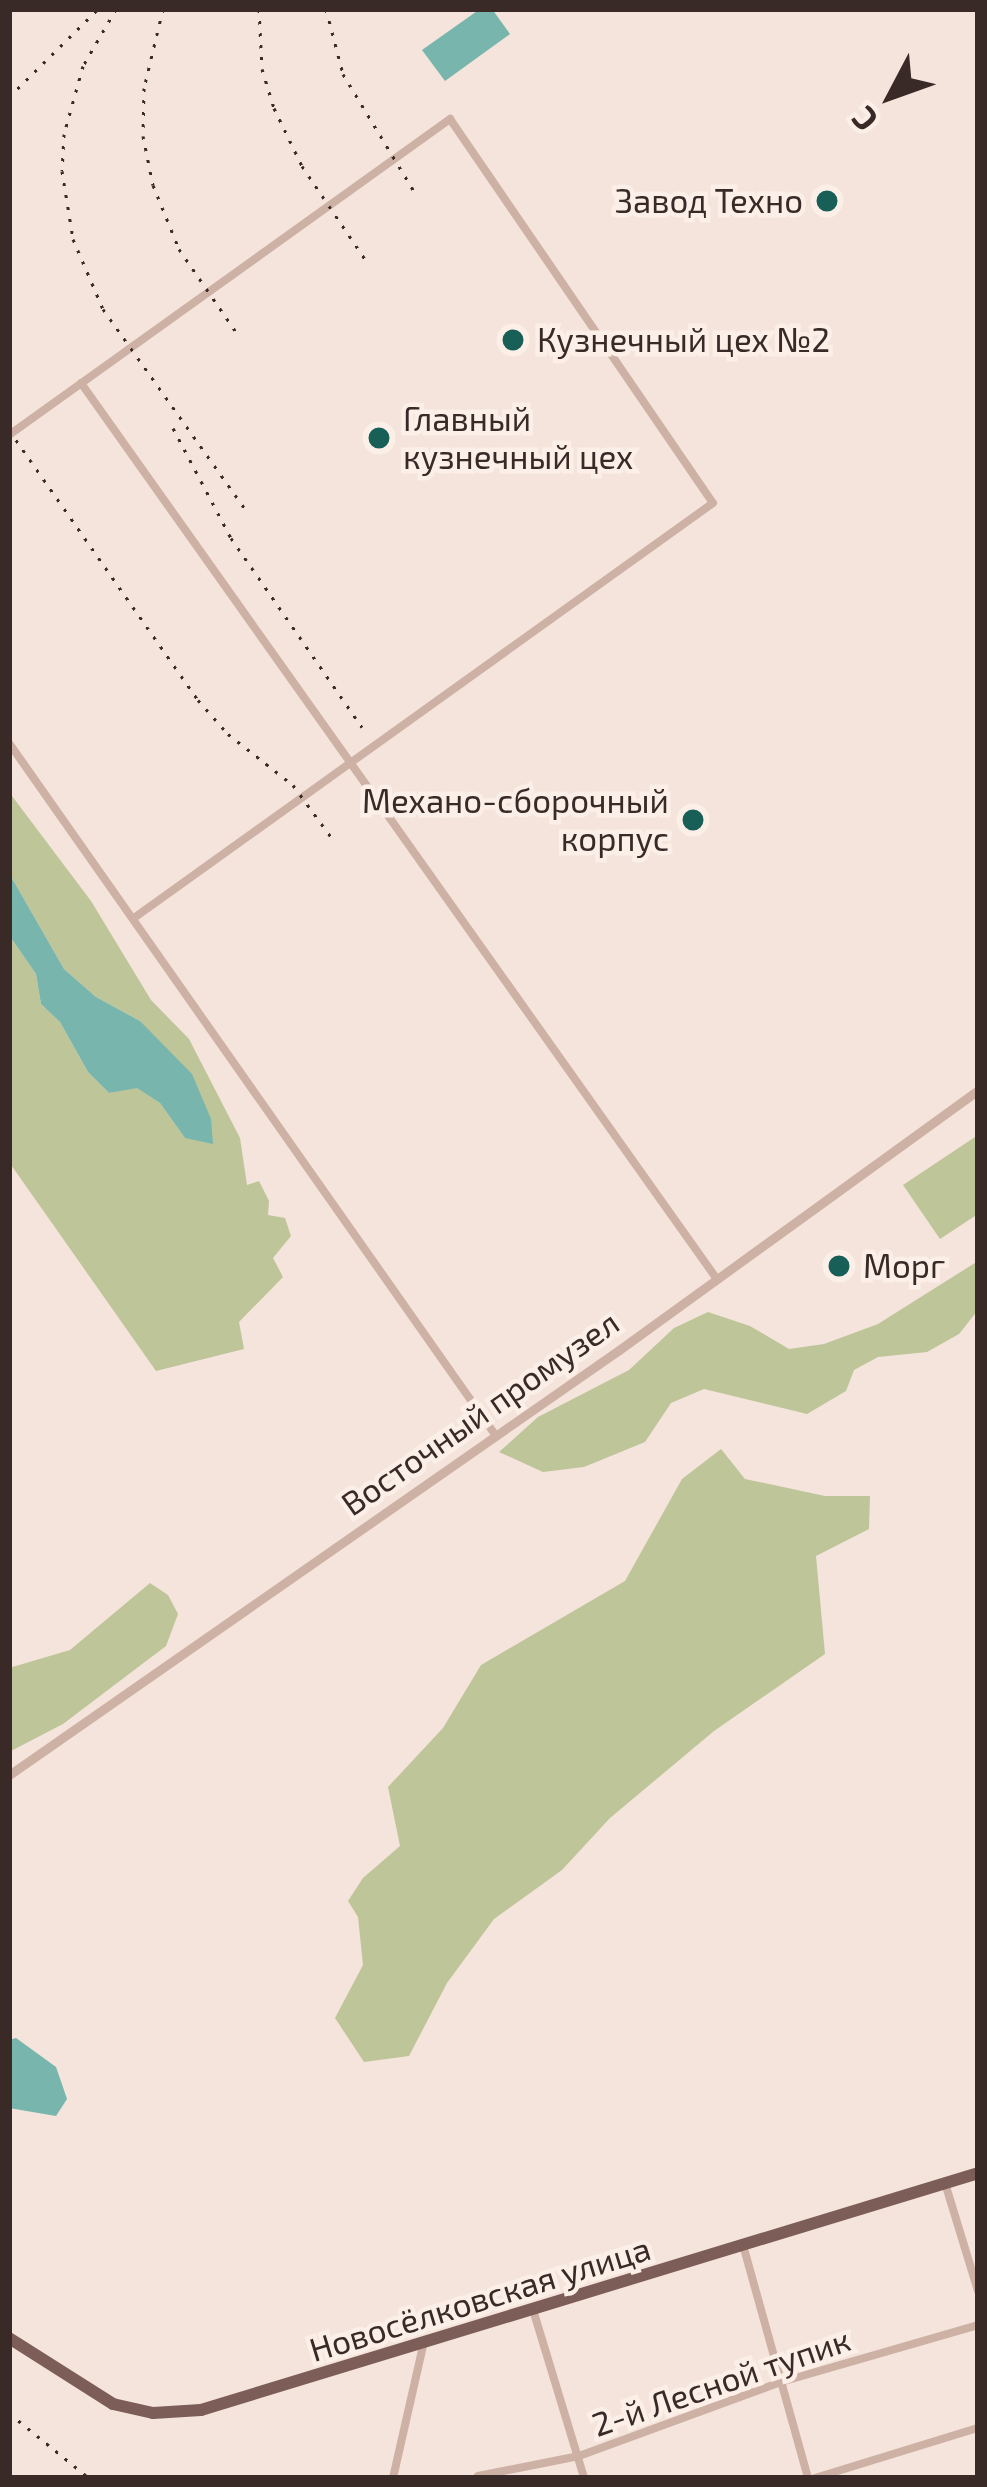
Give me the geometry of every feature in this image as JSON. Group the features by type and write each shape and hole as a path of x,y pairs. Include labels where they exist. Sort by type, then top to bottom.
{"main road":[{"name":"Новосёлковская улица","path":"9,2338 94,2395 153,2413 201,2410 423,2347 978,2173"}],"street":[{"path":"9,435 450,119 713,503 134,918"},
{"path":"81,383 716,1278"},
{"path":"9,743 496,1436"},
{"name":"Восточный промузел","path":"9,1774 496,1436 978,1090"},
{"path":"945,2183 978,2291"},
{"path":"743,2246 811,2478 978,2428"},
{"path":"534,2313 584,2478"},
{"name":"2-й Лесной тупик","path":"478,2476 579,2456 781,2382 978,2325"},
{"path":"393,2478 423,2347"}],"green space":[{"path":"9,792 91,901 151,1000 189,1039 240,1138 247,1185 259,1181 269,1201 268,1215 285,1218 291,1236 273,1258 283,1277 239,1322 244,1349 156,1371 9,1162 9,935 36,974 41,1004 60,1022 88,1072 109,1093 136,1087 160,1103 185,1138 153,1037 140,1021 96,997 64,969 9,873"},
{"path":"978,1135 978,1214 940,1239 903,1185"},
{"path":"978,1261 978,1310 959,1334 927,1352 878,1357 854,1370 846,1391 807,1414 704,1389 671,1403 645,1442 584,1467 543,1472 499,1452 538,1417 629,1370 674,1328 708,1312 750,1326 789,1349 824,1344 878,1324"},
{"path":"721,1449 745,1479 825,1496 870,1496 869,1529 816,1556 825,1654 714,1731 610,1818 562,1870 494,1919 447,1983 409,2056 364,2062 335,2018 363,1965 358,1917 348,1901 363,1878 400,1846 388,1787 443,1728 481,1665 625,1581 682,1479"},
{"path":"150,1583 168,1595 178,1614 166,1646 63,1724 9,1752 9,1668 70,1650"}],"water":[{"path":"480,9 492,9 510,34 445,81 422,50"},
{"path":"9,873 64,969 96,997 140,1021 192,1074 211,1119 213,1144 185,1138 160,1103 137,1088 109,1093 88,1072 60,1022 41,1004 36,974 9,935"},
{"path":"16,2038 56,2067 67,2099 56,2116 9,2108 9,2040"}],"railway":[{"path":"9,97 98,9"},
{"path":"116,9 83,66 64,134 62,171 73,239 103,309 246,510"},
{"path":"163,9 144,88 143,136 153,185 179,249 238,335"},
{"path":"259,9 262,69 274,108 302,166 367,262"},
{"path":"326,9 343,74 415,193"},
{"path":"173,428 231,538 362,727"},
{"path":"9,430 198,700 228,734 293,785 331,837"},
{"path":"9,2413 89,2478"}],"place":[{"name":"Завод Техно","path":"827,201"},
{"name":"Кузнечный цех №2","path":"513,340"},
{"name":"Главный кузнечный цех","path":"379,438"},
{"name":"Механо-сборочный корпус","path":"693,820"},
{"name":"Морг","path":"839,1266"}]}
